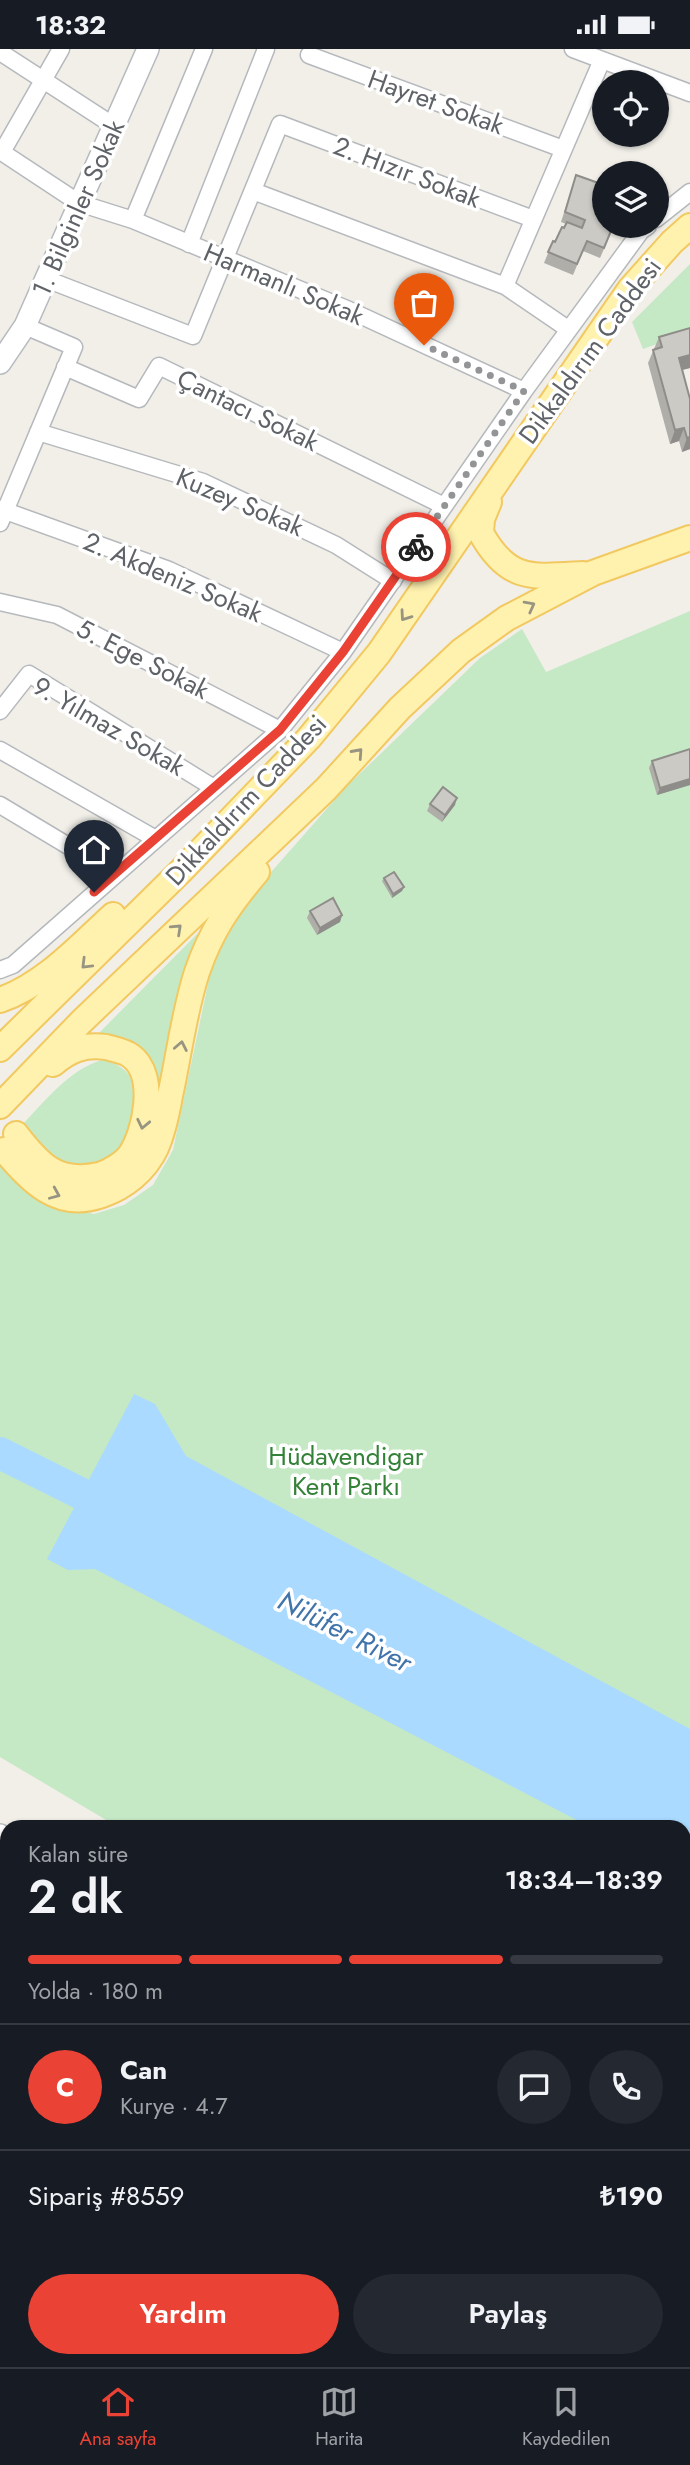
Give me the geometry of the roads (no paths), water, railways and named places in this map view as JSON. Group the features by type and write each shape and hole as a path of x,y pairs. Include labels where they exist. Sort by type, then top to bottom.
{"main road":[{"name":"Dikkaldırım Caddesi","path":"0,1049 181,871 309,738 379,653 630,289 690,226"},
{"path":"501,473 482,519 481,533 500,562 519,572 550,575 593,573"},
{"name":"Dikkaldırım Caddesi","path":"3,1102 169,936 326,789 400,708 461,651 507,618 593,573 690,538"},
{"path":"3,1102 78,1047 97,1046 131,1056 145,1074 147,1105 141,1135 129,1157 107,1173 80,1179 58,1174 10,1142 25,1173 44,1190 67,1200 91,1199 120,1189 139,1172 156,1148 167,1113 197,972 222,915 326,789"},
{"path":"0,1000 18,994 39,980 201,835 257,792"}],"street":[{"path":"1,151 61,49"},
{"name":"1. Bilginler Sokak","path":"0,363 25,326 148,49"},
{"path":"133,221 204,49"},
{"path":"189,244 266,49"},
{"path":"573,49 690,93"},
{"path":"0,52 114,126"},
{"name":"Hayret Sokak","path":"309,55 563,149"},
{"path":"505,286 602,60"},
{"name":"2. Hızır Sokak","path":"253,191 280,124 533,219"},
{"name":"Harmanlı Sokak","path":"1,151 79,203 133,221 349,310 524,391"},
{"path":"46,279 193,336 253,191 505,286 568,329"},
{"path":"669,209 690,192"},
{"path":"0,970 13,965 154,838 280,730 343,652 524,391 636,238"},
{"path":"2,514 74,347 25,326"},
{"name":"Çantacı Sokak","path":"65,367 139,399 159,366 444,506"},
{"name":"Kuzey Sokak","path":"38,432 203,482 336,545 393,581"},
{"name":"2. Akdeniz Sokak","path":"2,514 169,570 343,652"},
{"name":"5. Ege Sokak","path":"0,602 57,615 280,730"},
{"name":"9. Yılmaz Sokak","path":"3,702 29,674 214,788"},
{"path":"0,750 154,838"},
{"path":"2,809 115,874"}],"water":[{"path":"134,1394 155,1404 186,1456 690,1729 690,1820 577,1820 95,1569 68,1570 47,1559"}],"waterway":[{"name":"Nilüfer River","path":"0,1453 120,1513"}],"park label":[{"name":"Hüdavendigar Kent Parkı","path":"346,1470"}]}
